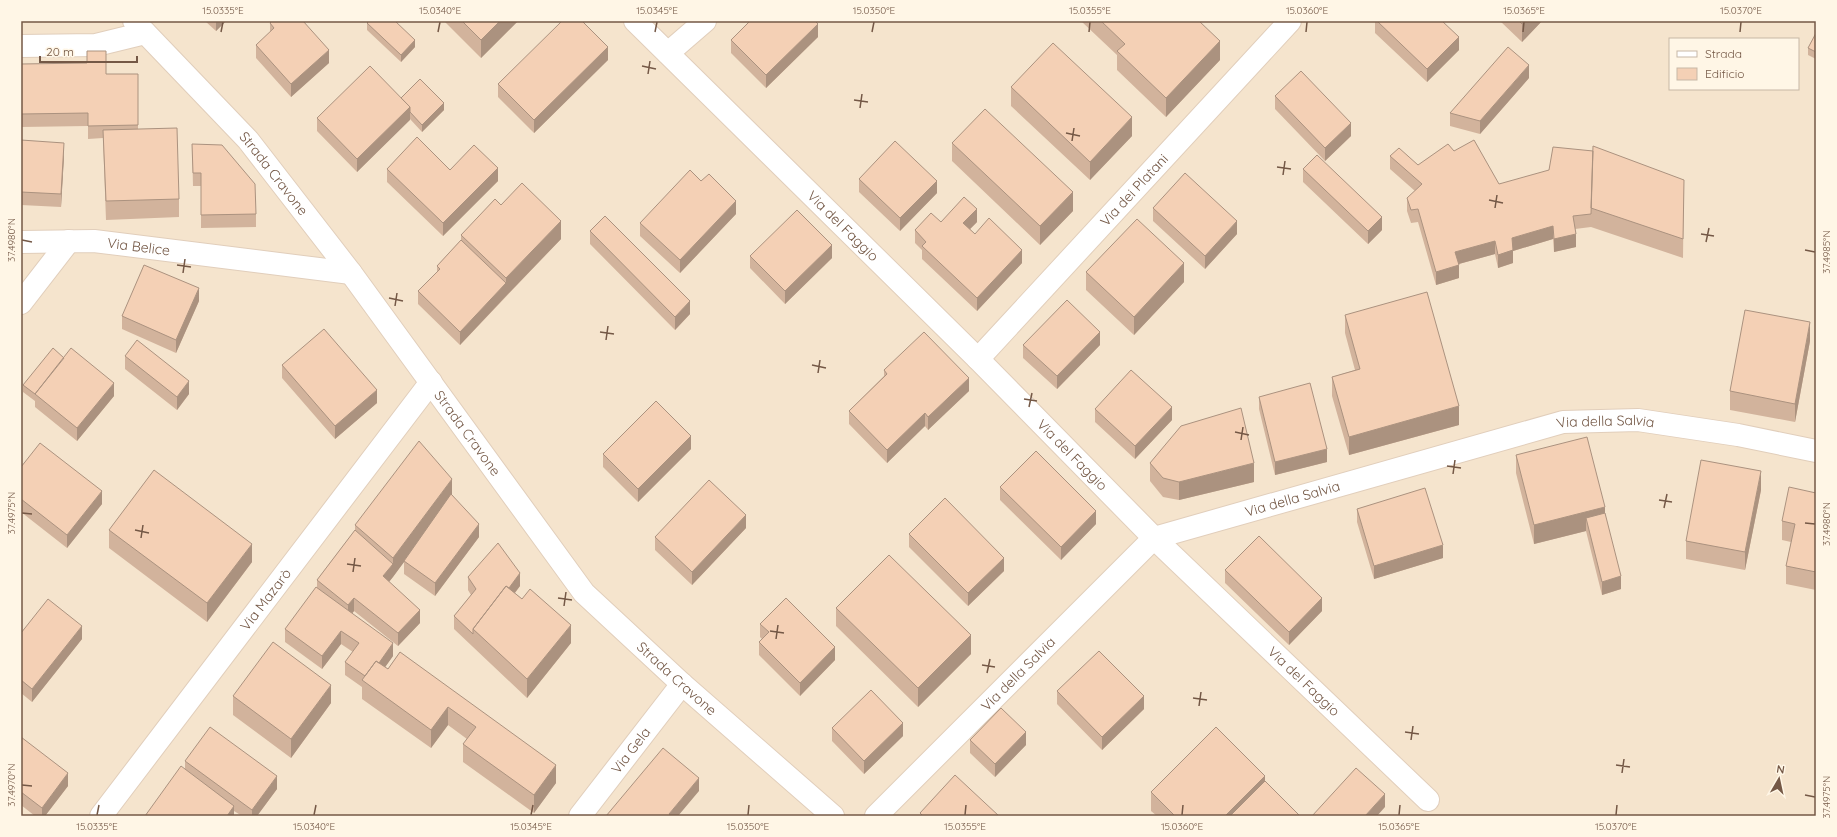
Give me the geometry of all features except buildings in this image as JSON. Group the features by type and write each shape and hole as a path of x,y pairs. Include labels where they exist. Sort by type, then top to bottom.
{"street":[{"name":"Via del Faggio","path":"635,21 978,359 1154,538 1428,800"},
{"path":"668,53 705,21"},
{"name":"Via dei Platani","path":"978,359 1290,21"},
{"path":"21,46 96,45 140,27"},
{"name":"Strada Cravone","path":"140,27 248,140 351,273 584,594 682,684 832,816"},
{"path":"21,304 69,241"},
{"name":"Via Belice","path":"21,242 94,241 351,273"},
{"name":"Via Mazarò","path":"101,816 431,382"},
{"name":"Via della Salvia","path":"876,816 1154,538 1563,422 1638,420 1738,435 1816,450"},
{"name":"Via Gela","path":"580,816 682,684"}],"shaded area":[{"path":"21,21 1816,21 1816,816 21,816"}]}
